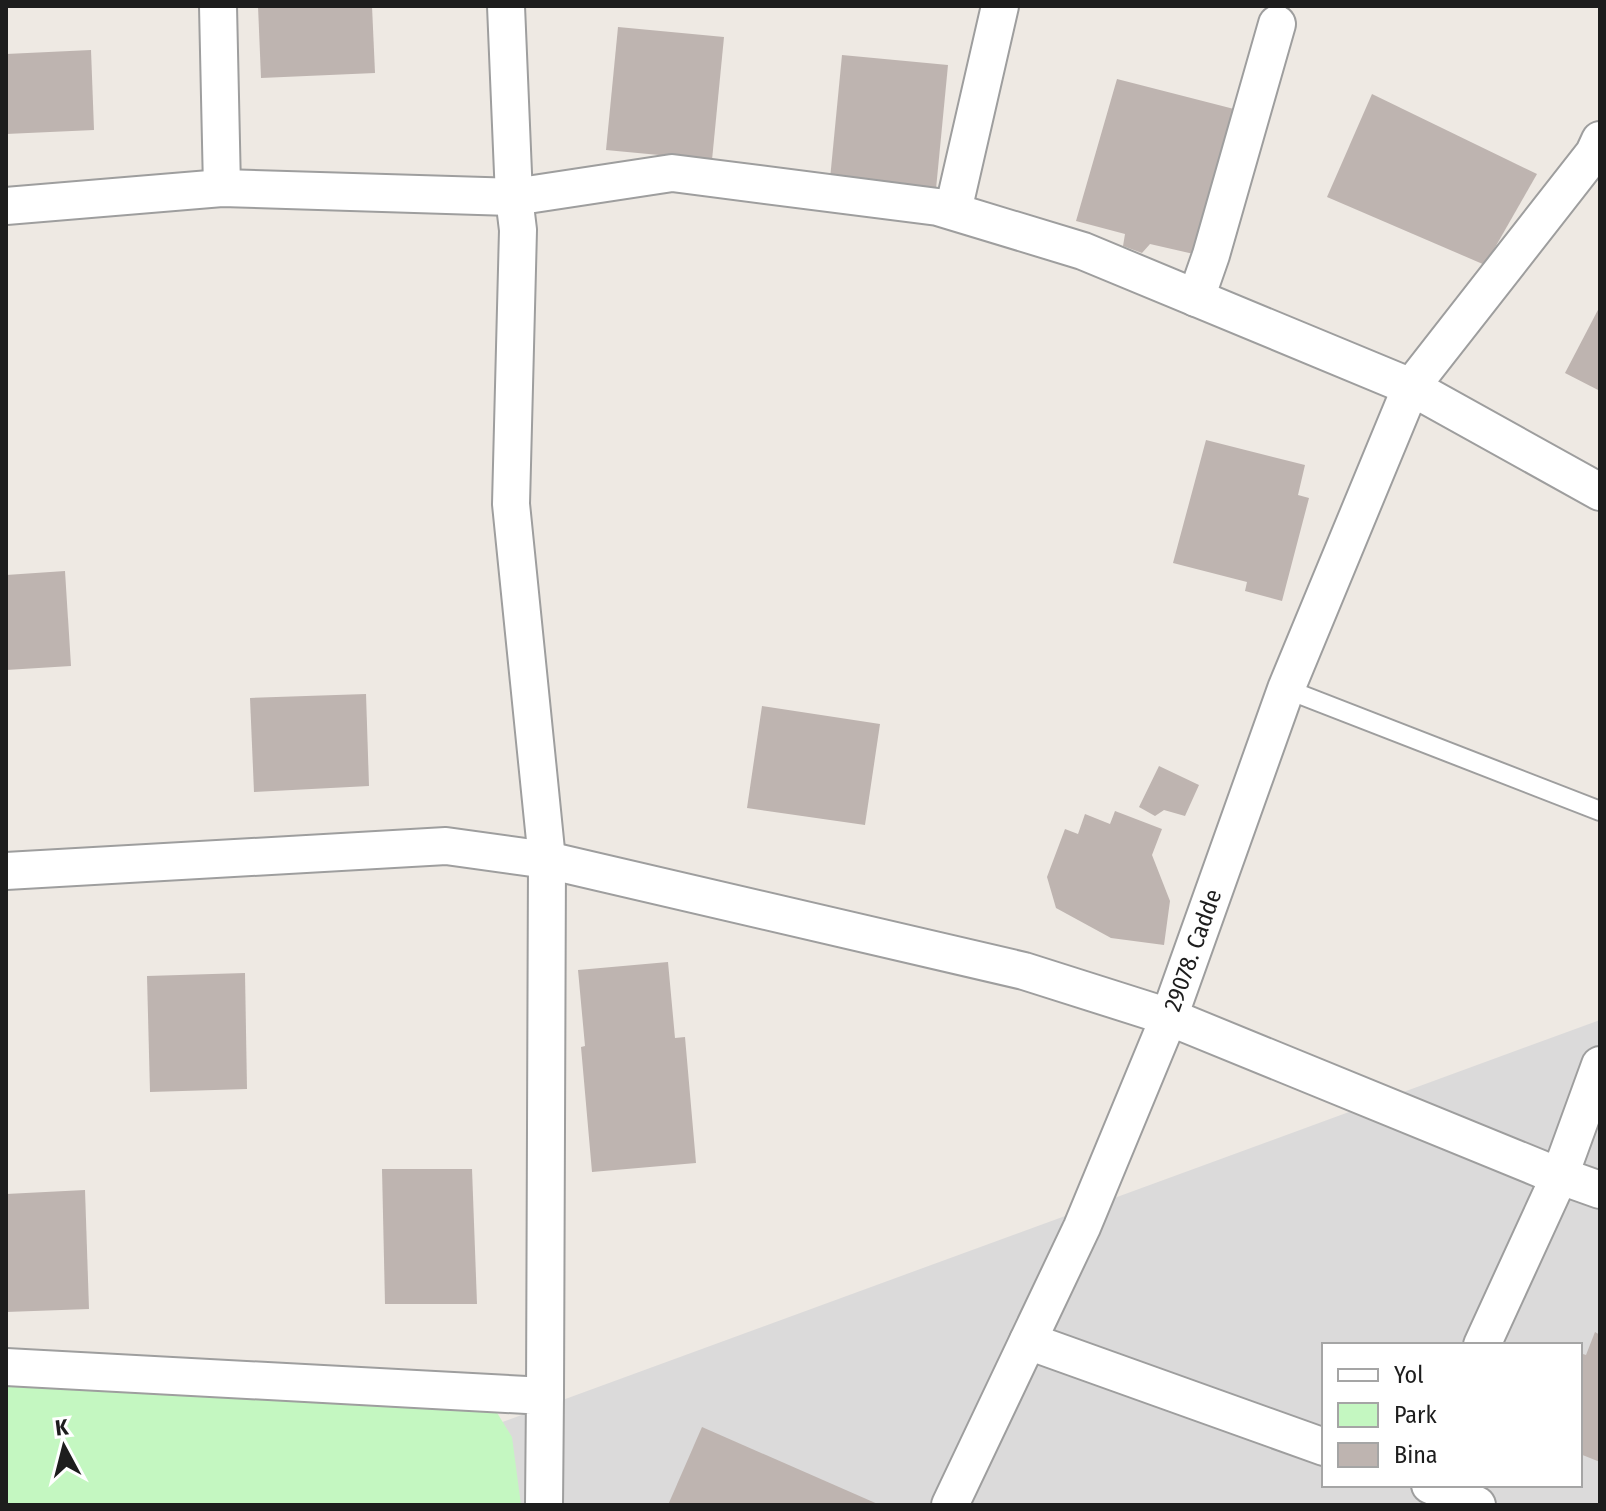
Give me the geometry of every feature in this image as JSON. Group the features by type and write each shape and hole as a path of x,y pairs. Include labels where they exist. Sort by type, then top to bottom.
{"street":[{"path":"218,6 222,188"},
{"path":"506,6 518,230 511,504 547,860 544,1505"},
{"path":"953,211 1000,6"},
{"path":"1196,298 1277,24"},
{"name":"29078. Cadde","path":"950,1505 1082,1227 1169,1017 1286,689 1411,387 1594,153 1600,140"},
{"path":"6,206 222,188 514,197 672,173 938,207 1083,251 1411,387 1600,492"},
{"path":"6,871 446,846 547,860 1024,971 1169,1017 1600,1190"},
{"path":"1483,1343 1560,1175 1600,1065"},
{"path":"1028,1341 1322,1446"},
{"path":"6,1367 545,1396"},
{"path":"1435,1487 1477,1505"}],"lane":[{"path":"1286,689 1600,811"}],"shaded area":[{"path":"1600,1020 1600,1505 276,1505"}],"green space":[{"path":"6,1383 491,1403 512,1437 521,1505 6,1505"}],"building":[{"path":"258,6 372,6 375,73 261,78"},
{"path":"618,27 724,37 712,160 606,150"},
{"path":"91,50 94,130 6,134 6,54"},
{"path":"842,55 948,65 936,189 830,179"},
{"path":"1117,79 1234,109 1198,255 1150,244 1142,253 1123,246 1125,234 1076,221"},
{"path":"1372,94 1537,174 1485,265 1327,197"},
{"path":"1600,306 1600,391 1565,373"},
{"path":"1206,440 1305,465 1298,495 1309,498 1282,601 1245,591 1247,582 1173,563"},
{"path":"65,571 71,666 6,670 6,575"},
{"path":"366,694 369,786 254,792 250,698"},
{"path":"762,706 880,724 865,825 747,808"},
{"path":"1159,766 1199,785 1185,816 1164,810 1155,816 1139,807"},
{"path":"1115,811 1162,829 1152,855 1170,901 1164,945 1111,938 1056,908 1047,877 1065,829 1078,834 1085,814 1110,824"},
{"path":"668,962 675,1038 685,1037 696,1163 592,1172 578,970"},
{"path":"245,973 247,1089 150,1092 147,976"},
{"path":"382,1169 472,1169 477,1304 385,1304"},
{"path":"85,1190 89,1309 6,1312 6,1194"},
{"path":"1595,1332 1600,1335 1600,1462 1582,1455 1582,1354 1586,1355"},
{"path":"702,1427 880,1505 668,1505"}]}
